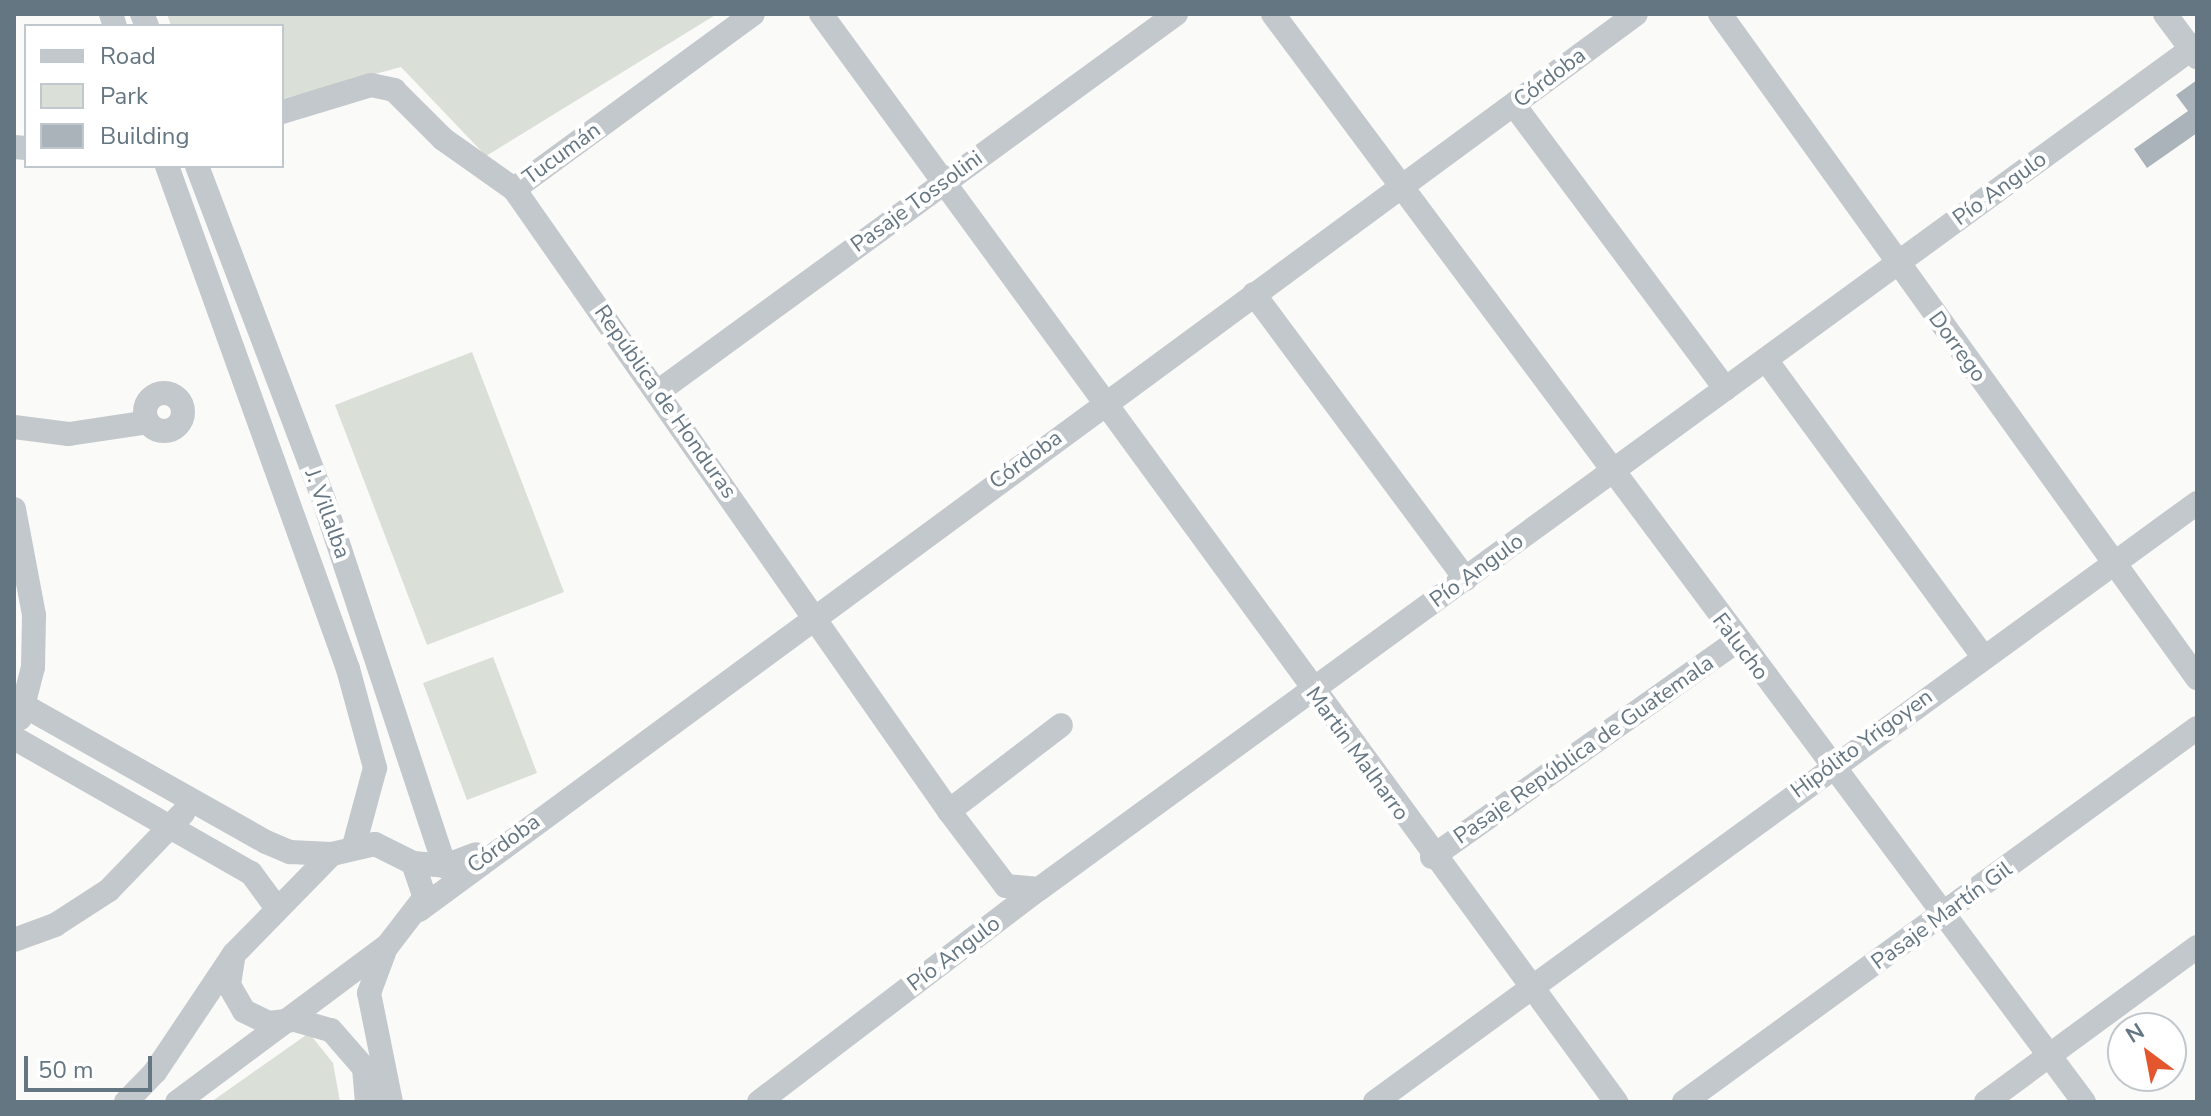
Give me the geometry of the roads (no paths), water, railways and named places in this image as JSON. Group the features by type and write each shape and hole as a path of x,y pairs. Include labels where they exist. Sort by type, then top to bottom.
{"street":[{"name":"Tucumán","path":"284,111 371,85 394,90 443,139 514,189 753,14"},
{"name":"Martin Malharro","path":"821,14 946,181 1432,857 1616,1102"},
{"name":"Pasaje Tossolini","path":"659,391 1176,14"},
{"name":"Falucho","path":"1273,14 1829,767 2084,1102"},
{"name":"Córdoba","path":"1102,397 1254,294 1615,14"},
{"name":"Córdoba","path":"413,863 445,866 476,854 1397,182 1514,105 1636,14"},
{"name":"Dorrego","path":"1720,14 2197,678"},
{"path":"2165,14 2195,51"},
{"name":"Pío Angulo","path":"759,1102 1039,889 1897,264 2195,51"},
{"path":"1514,105 1726,389"},
{"name":"J. Villalba","path":"168,168 348,669 376,780 343,850"},
{"name":"J. Villalba","path":"198,168 362,615 445,866"},
{"name":"República de Honduras","path":"514,189 659,391 949,811 1006,886 1039,889"},
{"path":"1254,294 1466,579"},
{"path":"1766,360 1983,657"},
{"path":"18,433 102,432 148,422"},
{"name":"Hipólito Yrigoyen","path":"1375,1102 1829,767 2197,503"},
{"path":"14,509 34,615 14,731"},
{"name":"Córdoba","path":"388,945 419,910 811,611"},
{"path":"348,669 362,615"},
{"name":"Pasaje República de Guatemala","path":"1432,857 1736,642"},
{"path":"20,703 193,797 266,842 290,852 343,850 375,844 413,863 425,887 419,910"},
{"path":"949,811 1061,725"},
{"name":"Pasaje Martín Gil","path":"1684,1102 2197,728"},
{"path":"14,738 251,873 276,907"},
{"path":"14,940 55,925 109,890 175,827 193,797"},
{"path":"126,1102 155,1072 234,954 276,907 343,850"},
{"path":"177,1102 295,1020 388,945"},
{"path":"388,945 369,993 391,1102"},
{"path":"1986,1102 2197,947"},
{"path":"234,954 229,985 244,1011 269,1023 295,1020 331,1030 352,1050 364,1068 367,1102"}]}
